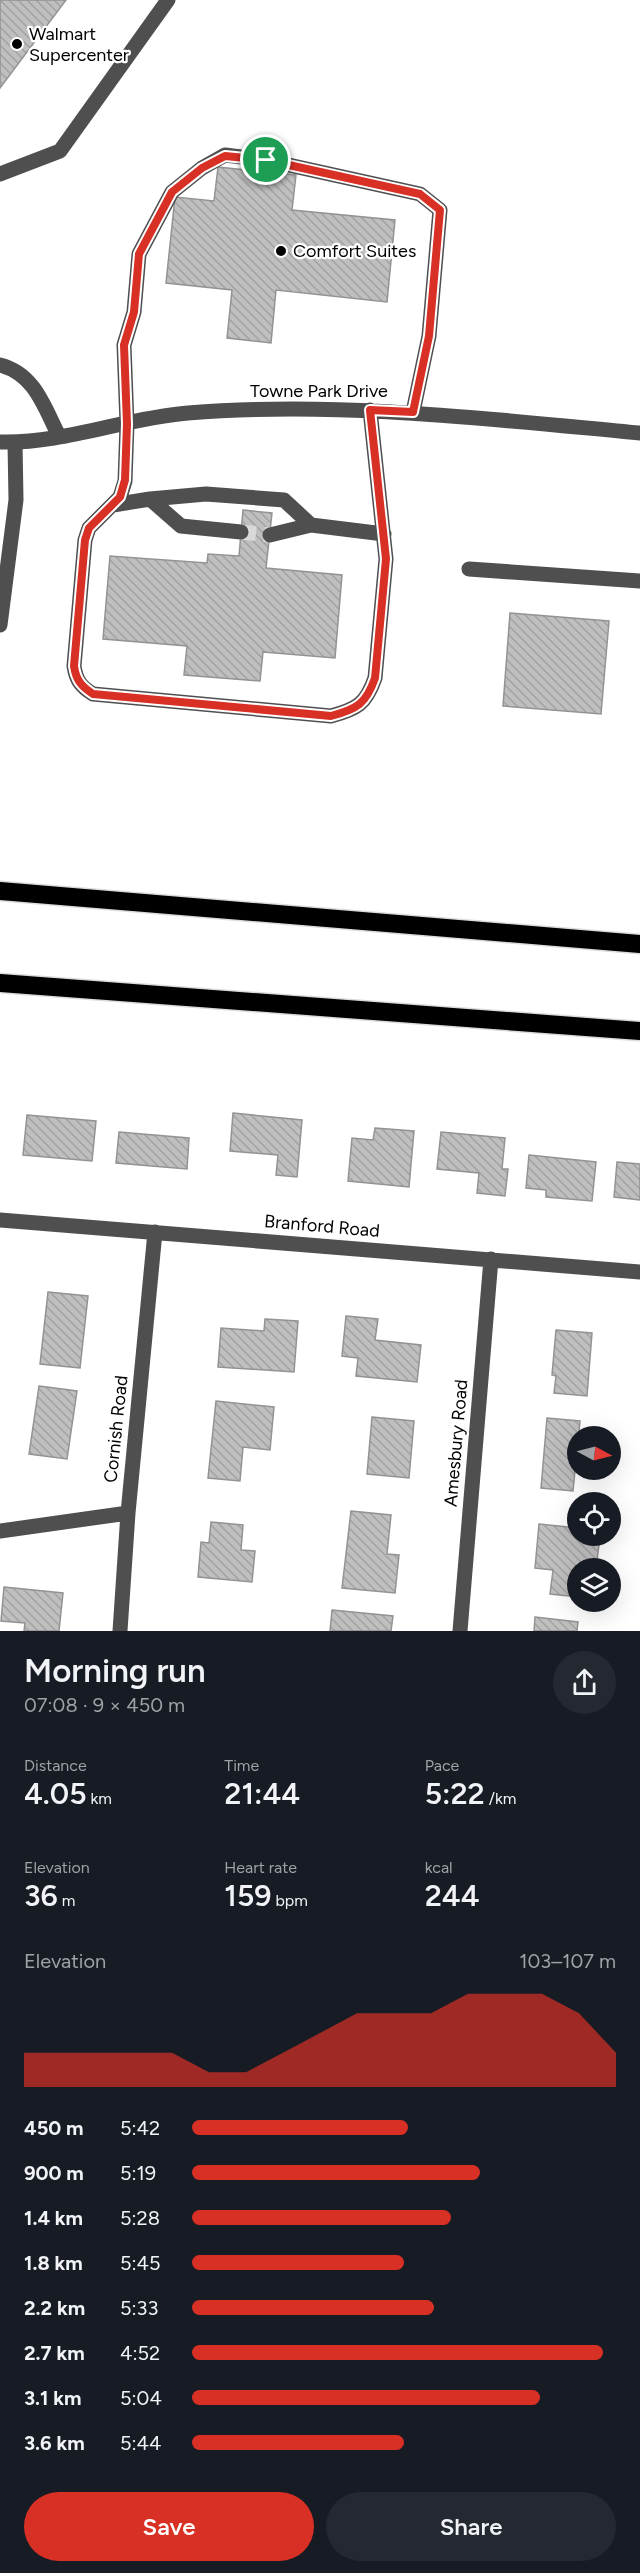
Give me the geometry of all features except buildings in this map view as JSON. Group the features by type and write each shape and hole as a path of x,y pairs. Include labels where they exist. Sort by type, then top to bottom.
{"highway":[{"path":"0,889 640,944"},
{"path":"0,983 640,1031"}],"street":[{"path":"0,174 60,151 168,0"},
{"path":"370,410 386,559 375,678 369,694 359,706 331,716 93,694 79,682 74,666 85,540 89,528 120,497 125,480 127,424 124,345 134,312 139,254 172,192 202,168 225,156 266,160 420,194 440,210 429,336 413,412"},
{"path":"0,365 15,369 34,386 59,436"},
{"name":"Towne Park Drive","path":"8,443 185,414 293,408 413,412 640,432"},
{"path":"0,625 7,525 16,500 8,443"},
{"path":"113,505 206,494 284,500 310,525"},
{"path":"150,499 182,526 241,532"},
{"path":"270,535 310,525 384,534"},
{"path":"469,568 640,581"},
{"name":"Branford Road","path":"0,1220 491,1258 640,1272"},
{"name":"Cornish Road","path":"120,1631 128,1513 155,1232"},
{"name":"Amesbury Road","path":"460,1631 491,1258"},
{"path":"0,1531 128,1513"}],"tunnel":[{"path":"241,532 270,535"}],"place":[{"name":"Walmart Supercenter","path":"17,44"},
{"name":"Comfort Suites","path":"281,251"}],"route":[{"path":"225,156 266,160 420,194 440,210 429,336 413,412 370,410 386,559 375,678 369,694 359,706 331,716 93,694 83,688 75,677 74,666 85,540 89,528 120,497 125,480 127,424 124,345 134,312 139,254 172,192 202,168 225,156"}]}
